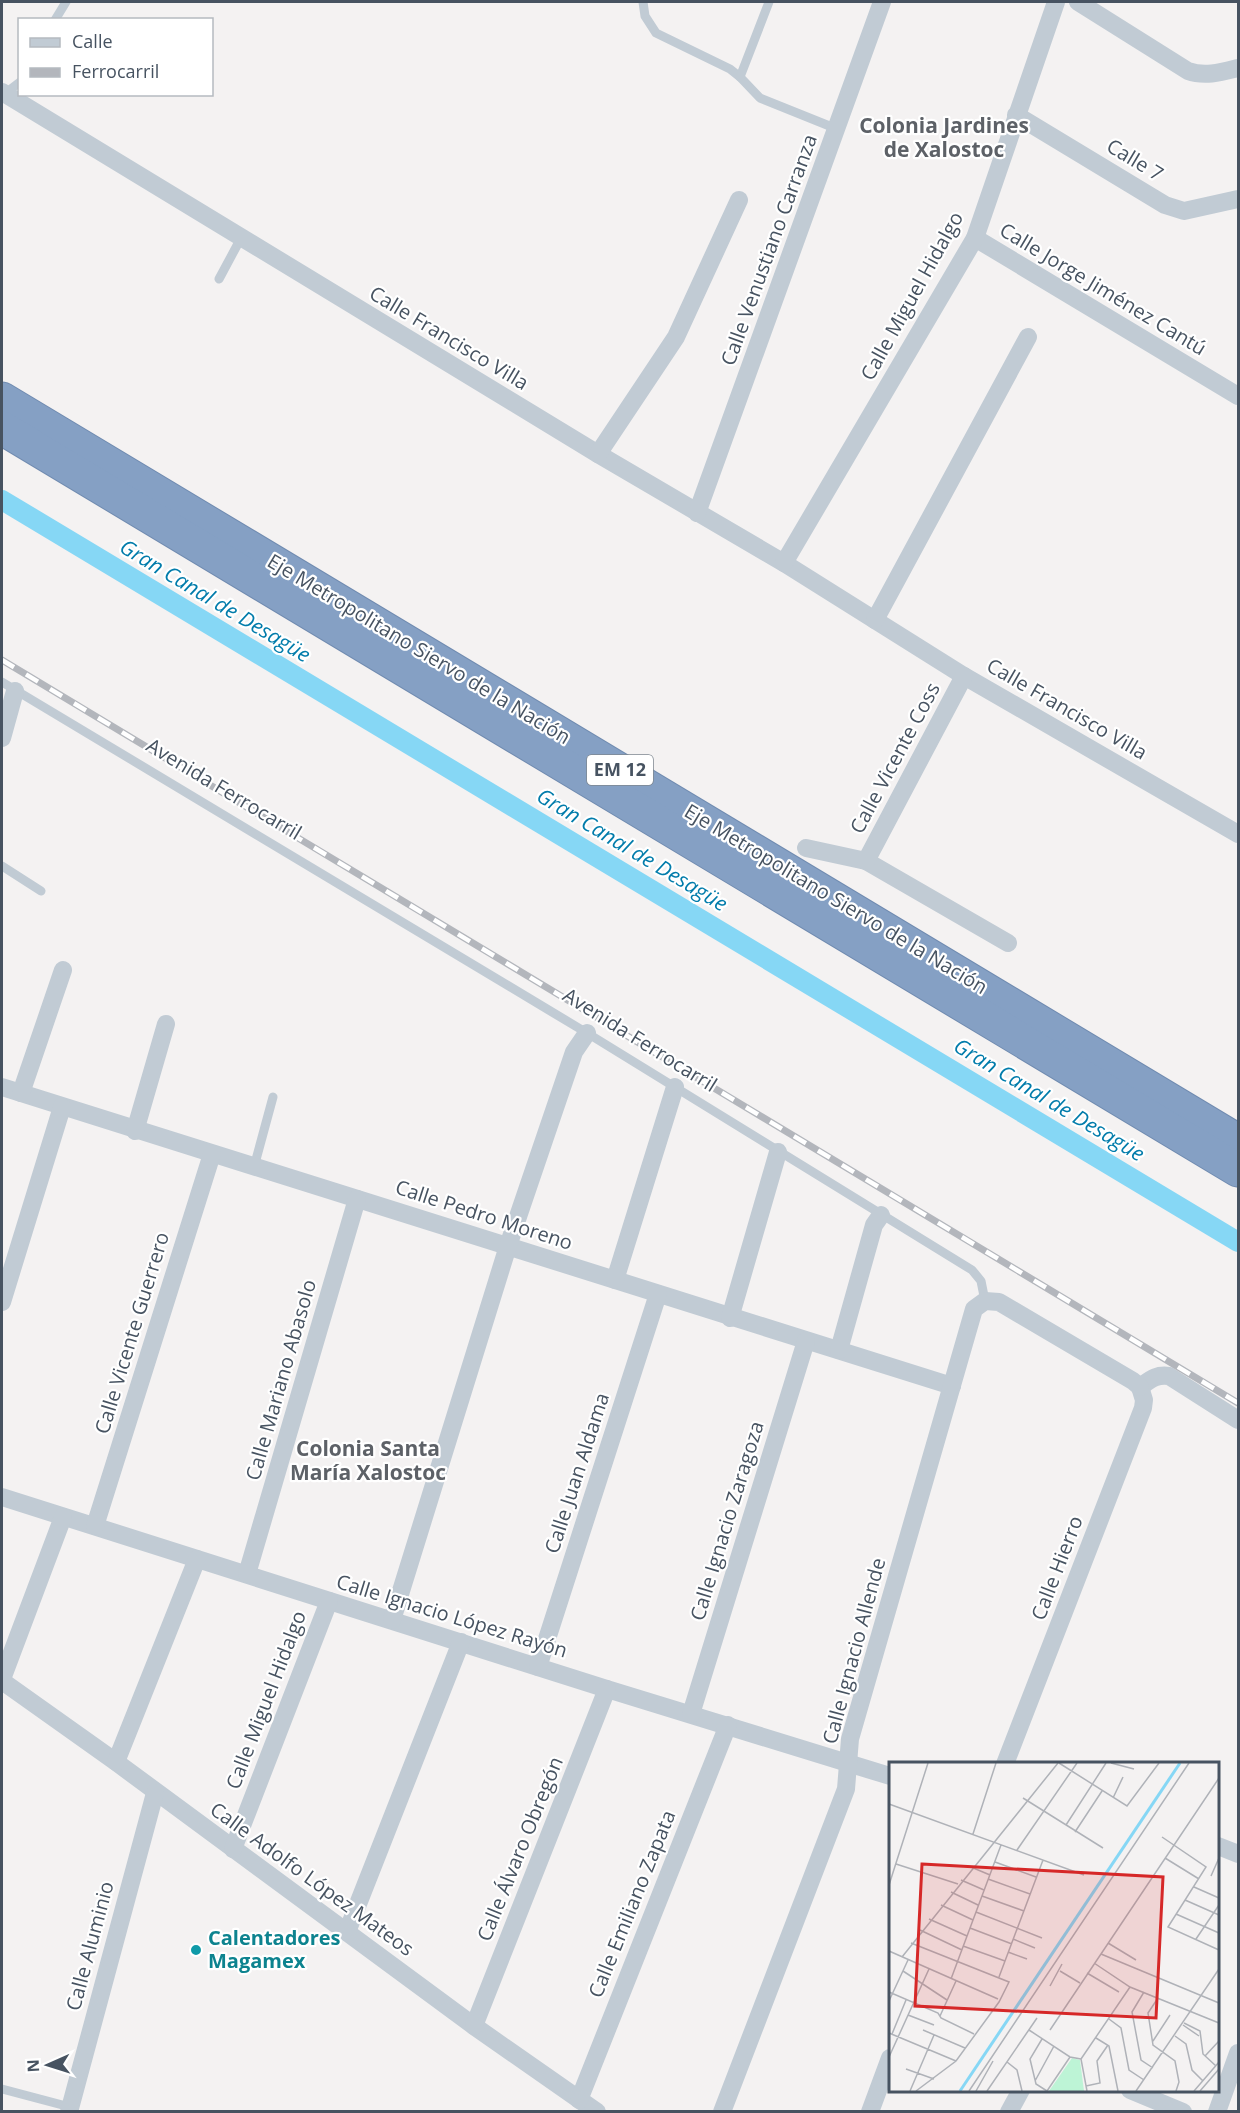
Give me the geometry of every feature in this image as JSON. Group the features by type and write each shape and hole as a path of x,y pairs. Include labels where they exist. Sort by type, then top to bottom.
{"highway":[{"name":"Eje Metropolitano Siervo de la Nación","path":"2,399 1239,1141"},
{"name":"Eje Metropolitano Siervo de la Nación","path":"2,428 1239,1170"}],"street":[{"name":"Calle Venustiano Carranza","path":"697,513 882,2"},
{"name":"Calle Miguel Hidalgo","path":"784,563 975,238 1056,2"},
{"path":"1078,2 1188,71 1209,74 1239,68"},
{"name":"Calle Francisco Villa","path":"3,94 598,454 784,563 964,676 1239,834"},
{"name":"Calle 7","path":"1016,115 1165,205 1178,210 1194,210 1239,199"},
{"path":"598,454 676,337 738,200"},
{"name":"Calle Jorge Jiménez Cantú","path":"975,238 1239,396"},
{"path":"875,620 1028,337"},
{"name":"Calle Vicente Coss","path":"866,861 964,676"},
{"path":"2,738 8,686"},
{"path":"806,848 866,861 1008,943"},
{"path":"21,1093 63,970"},
{"path":"135,1131 166,1024"},
{"path":"392,1620 508,1246 574,1052 587,1033"},
{"name":"Calle Pedro Moreno","path":"2,1087 135,1131 952,1386"},
{"path":"615,1280 675,1087"},
{"path":"2,1302 62,1107"},
{"path":"730,1318 778,1152"},
{"name":"Calle Vicente Guerrero","path":"95,1526 212,1154"},
{"name":"Calle Mariano Abasolo","path":"247,1574 357,1199"},
{"path":"839,1350 874,1225 881,1215"},
{"name":"Calle Juan Aldama","path":"538,1666 658,1294"},
{"path":"985,1301 999,1302 1140,1387 1154,1377 1169,1376 1239,1420"},
{"name":"Calle Ignacio Allende","path":"722,2112 846,1789 850,1738 974,1310 985,1301"},
{"name":"Calle Ignacio Zaragoza","path":"691,1714 806,1341"},
{"name":"Calle Hierro","path":"1006,1762 1143,1408 1144,1400 1140,1387"},
{"name":"Calle Ignacio López Rayón","path":"2,1497 607,1689 889,1775"},
{"path":"2,1680 63,1517"},
{"path":"116,1762 197,1559"},
{"name":"Calle Miguel Hidalgo","path":"233,1849 329,1601"},
{"path":"347,1932 461,1642"},
{"name":"Calle Adolfo López Mateos","path":"2,1680 474,2026 597,2112"},
{"name":"Calle Álvaro Obregón","path":"474,2026 607,1689"},
{"name":"Calle Emiliano Zapata","path":"579,2100 728,1725"},
{"name":"Calle Aluminio","path":"70,2109 155,1792"},
{"path":"1219,1846 1239,1854"},
{"path":"1217,2112 1239,2053"},
{"path":"870,2112 889,2063"},
{"path":"1009,2112 1020,2092"},
{"path":"1133,2092 1183,2112"}],"lane":[{"path":"56,18 66,2"},
{"path":"643,2 645,16 656,33 730,69 760,98 837,129"},
{"path":"740,77 769,2"},
{"path":"3,94 18,83"},
{"path":"219,279 242,238"},
{"name":"Avenida Ferrocarril","path":"8,686 587,1033 972,1270 981,1281 985,1301"},
{"path":"2,866 41,891"},
{"path":"254,1167 273,1097"},
{"path":"2,2089 70,2109"}],"waterway":[{"name":"Gran Canal de Desagüe","path":"2,500 1238,1242"}],"railway":[{"path":"2,660 1238,1403"}],"place":[{"name":"Calentadores Magamex","path":"196,1950"}],"district":[{"name":"Colonia Jardines de Xalostoc","path":"944,138"},
{"name":"Colonia Santa María Xalostoc","path":"368,1461"}]}
